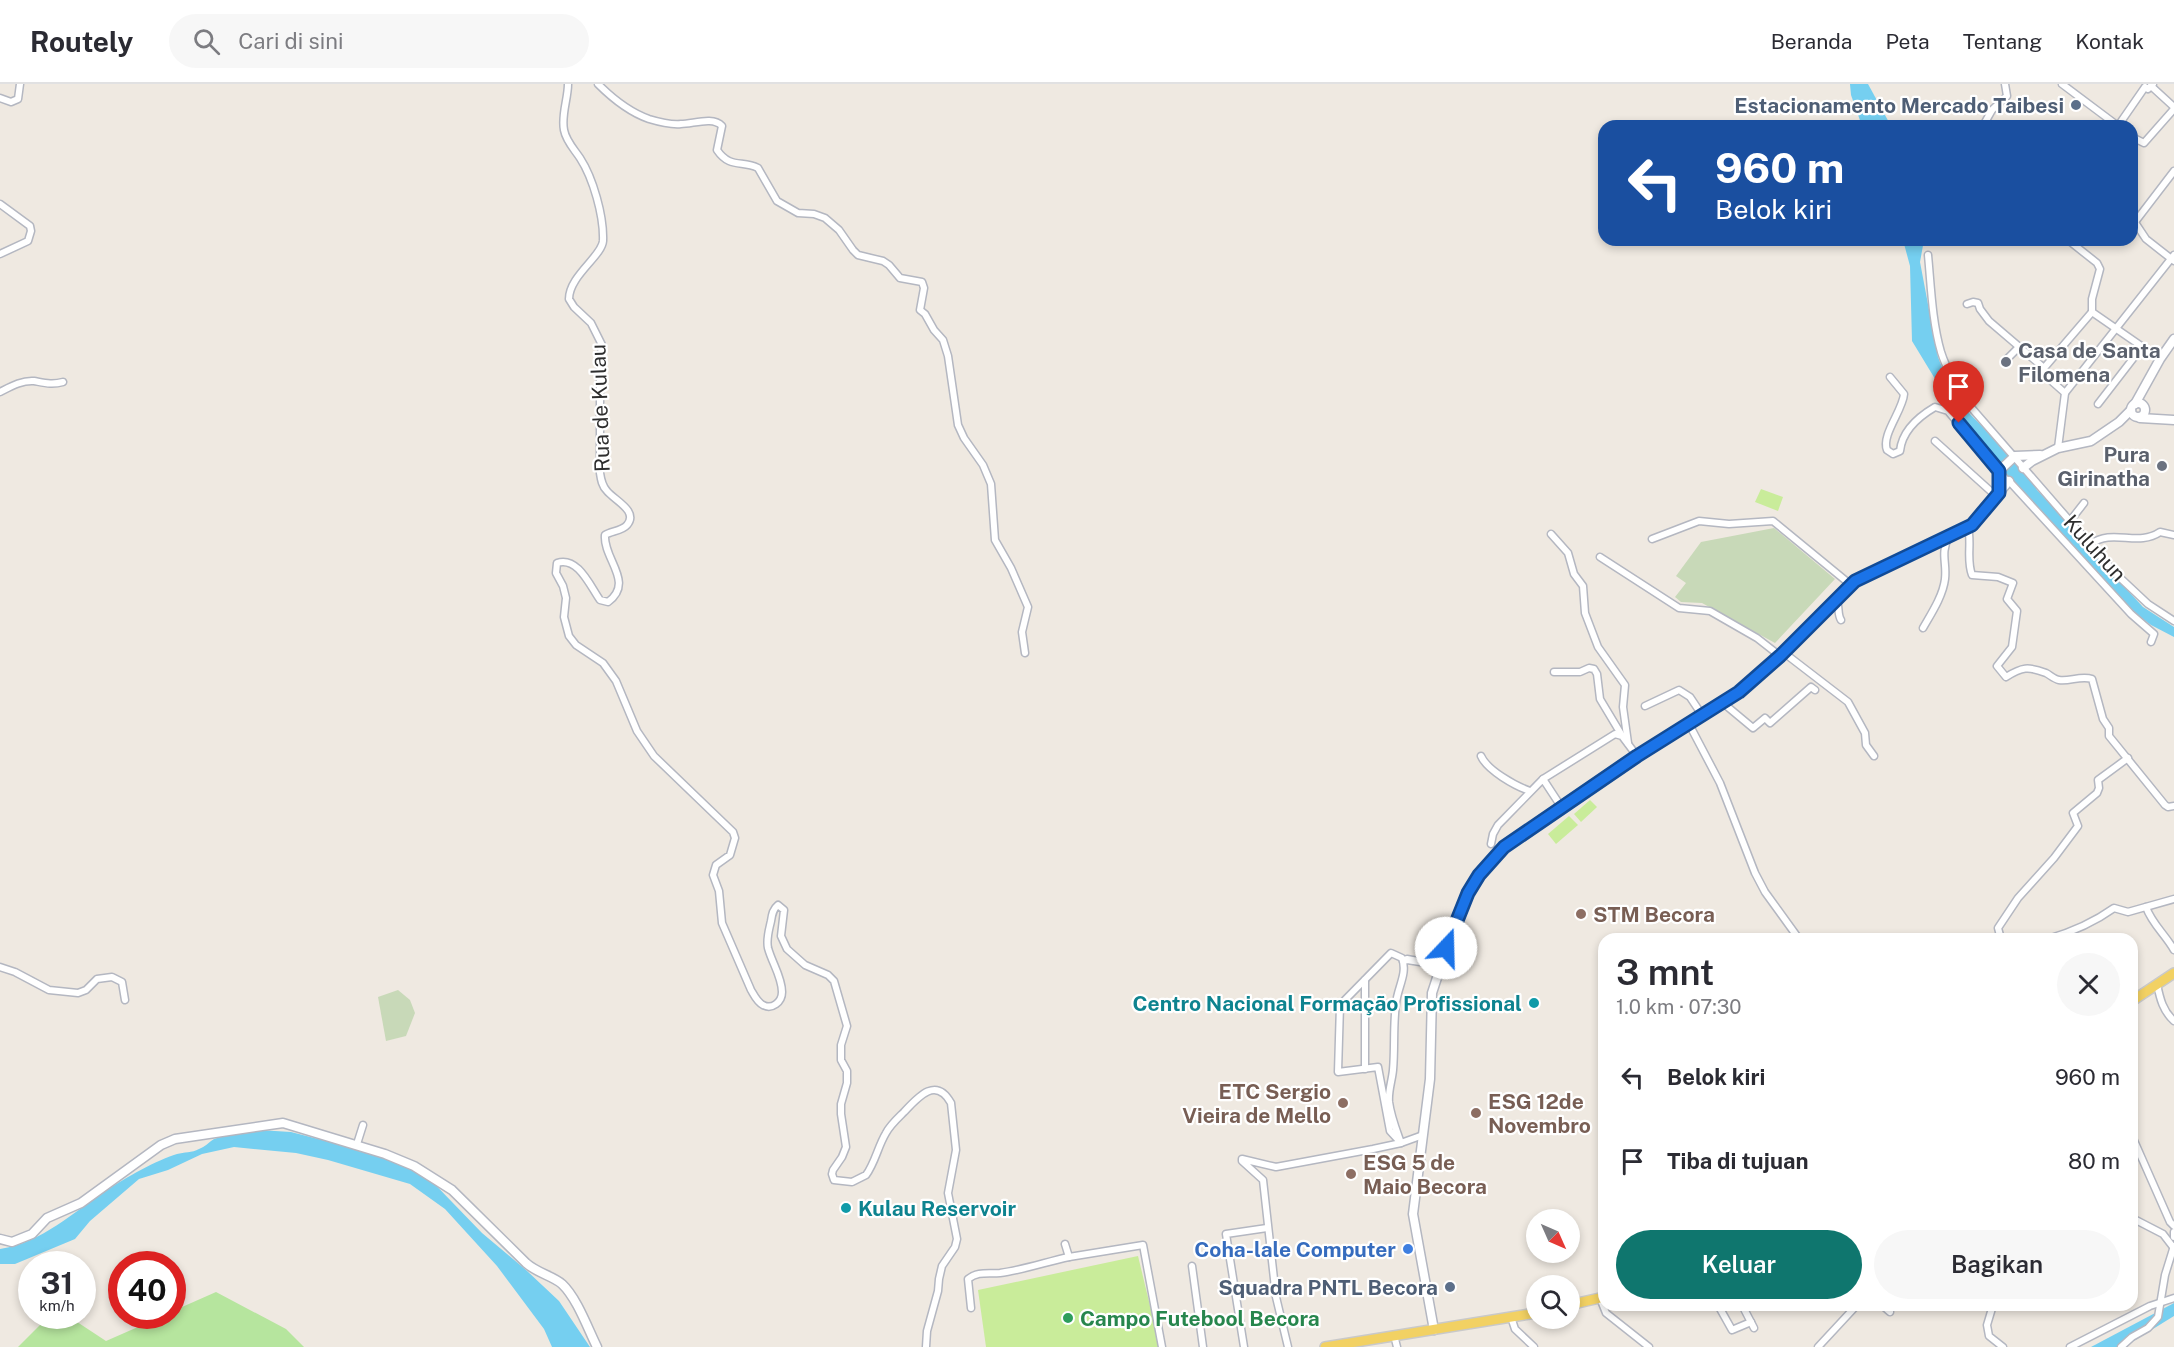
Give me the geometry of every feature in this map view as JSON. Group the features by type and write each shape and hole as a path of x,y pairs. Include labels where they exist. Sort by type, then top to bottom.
{"main road":[{"path":"2138,996 2174,973"},
{"path":"1580,1303 1598,1299"},
{"path":"1326,1347 1526,1315"}],"street":[{"path":"0,98 11,102 18,99 20,84"},
{"name":"Rua de Kulau","path":"568,84 564,130 569,143 591,177 597,196 603,239 599,250 570,289 568,299 591,323 602,345 599,372 600,473 606,490 625,507 630,517 624,528 605,536 605,544 619,581 615,595 608,602 600,600 589,582 572,564 564,561 557,563 556,573 566,598 565,625 576,645 596,657 616,681 637,731 654,756 733,832 735,837 730,855 716,865 713,875 719,891 722,923 756,998 762,1005 768,1006 777,1004 782,997 781,981 767,946 771,916 778,905 784,910 781,936 787,949 805,965 828,975 834,981 847,1026 841,1045 841,1060 847,1071 847,1083 841,1104 846,1147 832,1170 834,1180 852,1182 866,1176 887,1130 921,1094 930,1089 948,1096 951,1103 956,1150 948,1193 957,1239 940,1273 939,1291 927,1331 926,1347"},
{"path":"598,84 624,106 646,118 680,124 719,122 722,126 717,150 736,165 758,168 777,201 798,213 821,215 839,230 858,255 883,261 900,278 922,282 924,288 920,310 943,340 948,356 958,425 987,474 994,502 995,540 1011,568 1027,605 1022,632 1025,653"},
{"path":"1986,120 1992,110 2007,96 2005,84"},
{"path":"2062,84 2110,120"},
{"path":"2122,120 2145,87 2148,89 2152,85 2174,108 2144,143 2138,140"},
{"path":"2138,214 2174,171"},
{"path":"0,204 30,226 31,231 28,241 0,254"},
{"path":"2058,448 2065,393 2173,258 2146,239 2138,227"},
{"path":"2044,368 2092,312 2092,299 2100,269 2097,263 2076,246"},
{"name":"Kuluhun","path":"1928,255 1937,332 1942,353 1956,386 2046,495 2116,574 2148,604 2174,621"},
{"path":"1967,304 1978,303 1984,316 2044,368 2048,378 2065,393"},
{"path":"2092,312 2160,359"},
{"path":"2024,467 2058,448 2091,441 2138,410 2143,391 2174,339"},
{"path":"2005,361 2019,346"},
{"path":"2098,404 2142,347"},
{"path":"1890,377 1904,394 1904,399 1894,418 1886,442 1887,450 1896,454 1900,451 1904,433 1935,407 1948,411 2131,614 2151,630 2154,634 2151,642"},
{"path":"0,392 22,382 32,381 44,384 63,382"},
{"path":"2138,410 2160,420 2174,420"},
{"path":"1935,441 1998,494"},
{"path":"1998,494 2000,471 2014,456 2044,455"},
{"path":"1434,1330 1413,1214 1431,1060 1432,993 1451,935 1468,893 1479,875 1504,847 1637,756 1739,692 1782,654 1855,581 1968,526 2009,481"},
{"path":"2070,521 2084,503"},
{"path":"1652,539 1699,521 1729,524 1773,521 1851,585"},
{"path":"1968,526 1971,541 1969,566 1972,575 1998,577 2013,583 2007,599 2017,611 2012,647 1996,666 2006,678 2024,668 2045,673 2060,680 2092,679 2103,719 2109,728 2109,736 2165,805 2174,806"},
{"path":"2091,544 2096,540 2112,537 2139,540 2151,538 2160,532 2174,535"},
{"path":"1551,534 1568,553 1574,574 1583,586 1584,608 1598,647 1625,685 1623,707 1628,743"},
{"path":"1923,628 1945,579 1944,547 1949,536"},
{"path":"1600,556 1679,608 1710,611 1757,638 1848,702 1865,733 1866,746 1874,756"},
{"path":"1836,600 1842,620"},
{"path":"1554,672 1580,672 1594,669 1597,674 1600,699 1637,756"},
{"path":"1723,703 1753,728 1765,718 1770,723 1811,687 1815,690"},
{"path":"1646,706 1678,690 1690,697 1702,715"},
{"path":"1689,724 1720,783 1755,873 1765,892 1795,933"},
{"path":"1491,844 1495,829 1543,779 1613,734 1617,733 1622,736"},
{"path":"1481,756 1491,768 1530,791"},
{"path":"1999,933 1998,928 2008,912 2078,826 2073,813 2097,794 2098,780 2128,758"},
{"path":"1543,779 1562,808"},
{"path":"2069,933 2100,918 2114,908 2128,912 2174,899"},
{"path":"2146,907 2158,929 2167,936 2174,950"},
{"path":"1391,953 1403,961 1404,976 1398,988 1395,1006 1393,1072 1389,1091 1391,1115 1401,1143 1390,1131 1378,1067 1338,1072 1341,1005 1391,953"},
{"path":"1407,959 1440,965 1407,960 1403,961 1407,959"},
{"path":"0,967 50,990 78,993 86,990 97,979 112,977 122,982 125,1000"},
{"path":"1365,980 1365,1069"},
{"path":"2157,984 2166,1014 2174,1021"},
{"path":"0,1239 12,1242 24,1239 47,1218 81,1203 147,1154 175,1139 284,1123 357,1144 414,1166 452,1190 535,1272 562,1285 572,1298 597,1347"},
{"path":"357,1144 363,1125"},
{"path":"1288,1347 1276,1297 1263,1180 1242,1161 1244,1158 1276,1167 1401,1143 1423,1135"},
{"path":"2138,1150 2170,1222 2174,1226"},
{"path":"2121,1347 2132,1337 2148,1328 2158,1317 2165,1275 2174,1246 2163,1234 2138,1221"},
{"path":"1244,1347 1226,1234 1267,1228"},
{"path":"2174,1232 2174,1237"},
{"path":"1065,1244 1069,1257"},
{"path":"971,1308 968,1279 971,1276 983,1272 999,1273 1069,1257 1143,1245 1162,1347"},
{"path":"1192,1266 1203,1347"},
{"path":"2070,1347 2134,1313 2174,1298"},
{"path":"1605,1311 1649,1347"},
{"path":"1721,1311 1732,1330 1752,1325 1745,1311"},
{"path":"1818,1347 1851,1311"},
{"path":"1991,1311 1987,1325 1989,1336 2003,1347"},
{"path":"1511,1317 1515,1329 1534,1347"},
{"path":"1394,1335 1397,1347"}],"green space":[{"path":"1761,489 1783,497 1778,511 1755,502"},
{"path":"1774,528 1835,579 1775,643 1702,603 1681,602 1675,597 1686,583 1676,576 1701,542"},
{"path":"1590,800 1597,807 1581,822 1574,814"},
{"path":"1569,816 1578,825 1556,844 1548,834"},
{"path":"398,990 410,1000 415,1013 406,1036 386,1041 378,997"},
{"name":"Campo Futebool Becora","path":"1138,1256 1160,1347 986,1347 978,1290"},
{"path":"216,1292 286,1329 304,1347 18,1347 36,1329 88,1329 106,1341 133,1329 186,1329 186,1305"}],"water":[{"path":"1850,84 1868,84 1888,120 1860,120 1851,95"},
{"path":"1905,246 1923,246 1920,262 1938,357 1949,385 1970,414 2027,472 2037,490 2071,526 2073,536 2082,541 2143,607 2174,627 2174,637 2151,625 2129,609 1981,447 1960,420 1912,341 1910,266"},
{"path":"259,1130 291,1132 361,1150 423,1172 482,1233 559,1301 590,1347 552,1347 544,1329 497,1266 445,1209 410,1184 296,1153 234,1147 202,1154 168,1170 139,1179 90,1221 75,1239 46,1251 18,1251 18,1263 0,1264 0,1249 15,1246 43,1233 141,1170 177,1154 196,1150 214,1139"},
{"path":"2174,1303 2174,1316 2127,1345 2091,1347"}],"place":[{"name":"Estacionamento Mercado Taibesi","path":"2076,105"},
{"name":"Casa de Santa Filomena","path":"2006,362"},
{"name":"Pura Girinatha","path":"2162,466"},
{"name":"STM Becora","path":"1581,914"},
{"name":"Centro Nacional Formação Profissional","path":"1534,1003"},
{"name":"ETC Sergio Vieira de Mello","path":"1343,1103"},
{"name":"ESG 12de Novembro","path":"1476,1113"},
{"name":"ESG 5 de Maio Becora","path":"1351,1174"},
{"name":"Kulau Reservoir","path":"846,1208"},
{"name":"Coha-lale Computer","path":"1408,1249"},
{"name":"Squadra PNTL Becora","path":"1450,1287"},
{"name":"Campo Futebool Becora","path":"1068,1318"}],"route":[{"path":"1446,948 1468,893 1479,875 1489,862 1515,838 1637,756 1739,692 1780,656 1855,581 1972,525 1999,493 1999,471 1959,423"}]}
